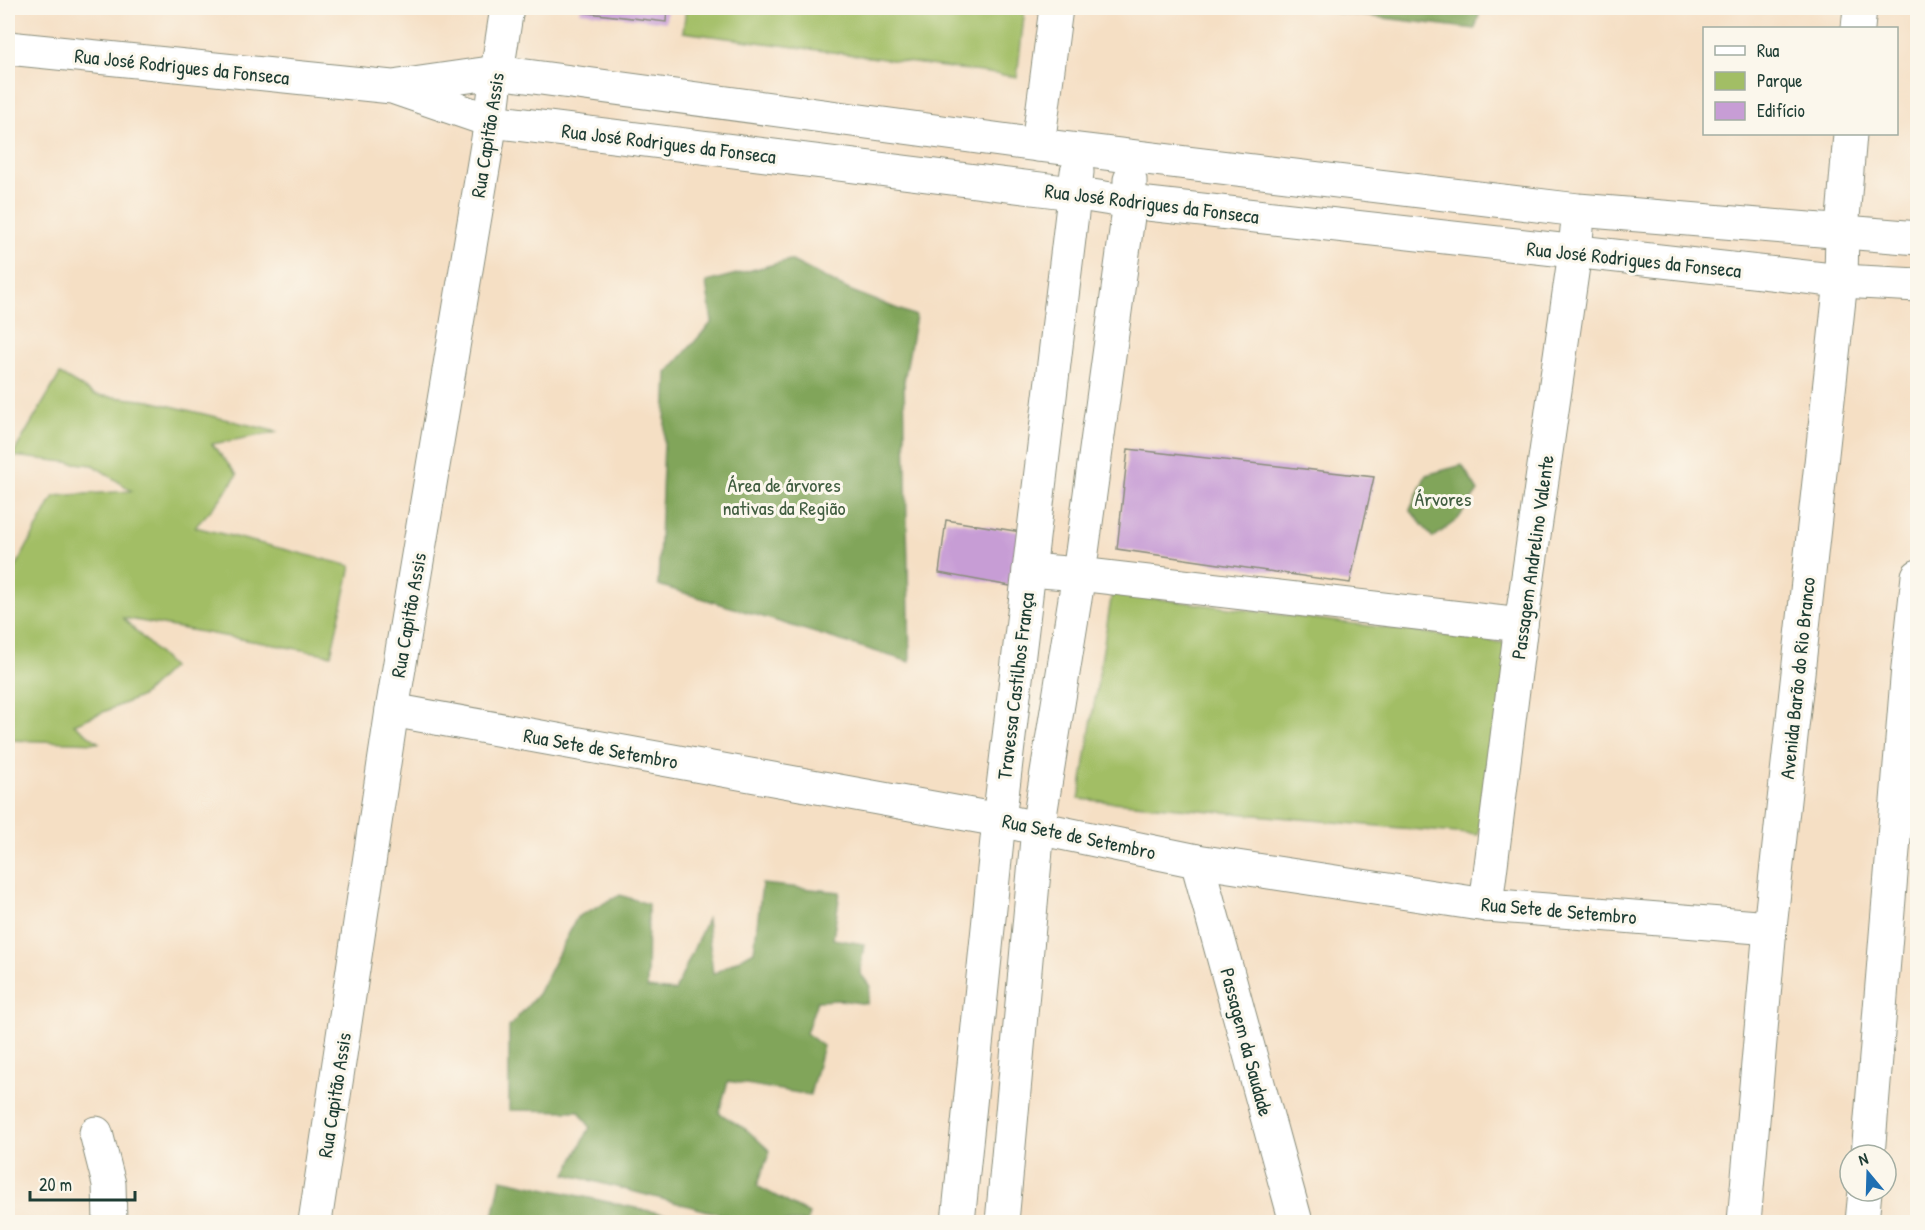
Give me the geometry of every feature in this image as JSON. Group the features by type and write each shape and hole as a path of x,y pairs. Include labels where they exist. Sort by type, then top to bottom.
{"street":[{"name":"Rua Capitão Assis","path":"315,1222 392,710 491,121 507,8"},
{"path":"1038,145 1056,8"},
{"path":"1858,27 1860,8"},
{"name":"Rua José Rodrigues da Fonseca","path":"8,48 392,87 491,121 837,163 1130,202 1841,282 1917,285"},
{"name":"Rua José Rodrigues da Fonseca","path":"392,87 497,72 1038,145 1578,210 1917,238"},
{"path":"837,163 841,117"},
{"name":"Avenida Barão do Rio Branco","path":"1744,1222 1770,928 1841,282 1842,230 1850,135"},
{"name":"Travessa Castilhos França","path":"958,1222 999,820 1073,193 1081,150"},
{"path":"1002,1222 1038,828 1078,574 1130,202 1130,155"},
{"name":"Passagem Andrelino Valente","path":"1486,904 1521,625 1575,252 1578,210"},
{"path":"1029,570 1521,625"},
{"path":"1869,1143 1913,667 1917,576"},
{"name":"Rua Sete de Setembro","path":"392,710 999,820 1197,861 1486,904 1770,928"},
{"name":"Passagem da Saudade","path":"1197,861 1296,1222"},
{"path":"96,1133 110,1185 110,1222"},
{"path":"1862,1222 1864,1203"}],"green space":[{"path":"686,8 1025,8 1017,77 683,32"},
{"path":"1326,8 1481,8 1475,29 1333,12"},
{"name":"Área de árvores nativas da Região","path":"790,260 849,290 916,316 904,381 910,662 658,585 667,373 712,322 706,282"},
{"path":"60,374 95,395 150,401 278,432 212,444 237,475 218,502 195,527 351,566 331,655 123,618 172,667 142,696 74,724 99,743 8,740 8,582 54,496 132,491 93,465 12,456"},
{"name":"Árvores","path":"1462,465 1478,491 1458,519 1433,538 1410,510 1426,475"},
{"path":"1112,593 1512,644 1478,835 1079,799"},
{"path":"762,884 840,892 833,939 864,944 860,973 870,986 867,1004 840,1000 817,1001 806,1033 823,1046 810,1095 728,1081 719,1113 747,1130 770,1151 757,1186 809,1214 807,1222 750,1222 566,1174 590,1127 579,1111 509,1110 509,1027 538,994 577,917 620,895 648,904 647,988 675,991 707,919 713,974 754,951"},
{"path":"501,1179 701,1222 492,1222"}],"building":[{"path":"581,8 667,8 666,22 580,12"},
{"path":"1128,449 1374,477 1350,583 1117,549"},
{"path":"946,520 1021,532 1016,587 939,573"}]}
